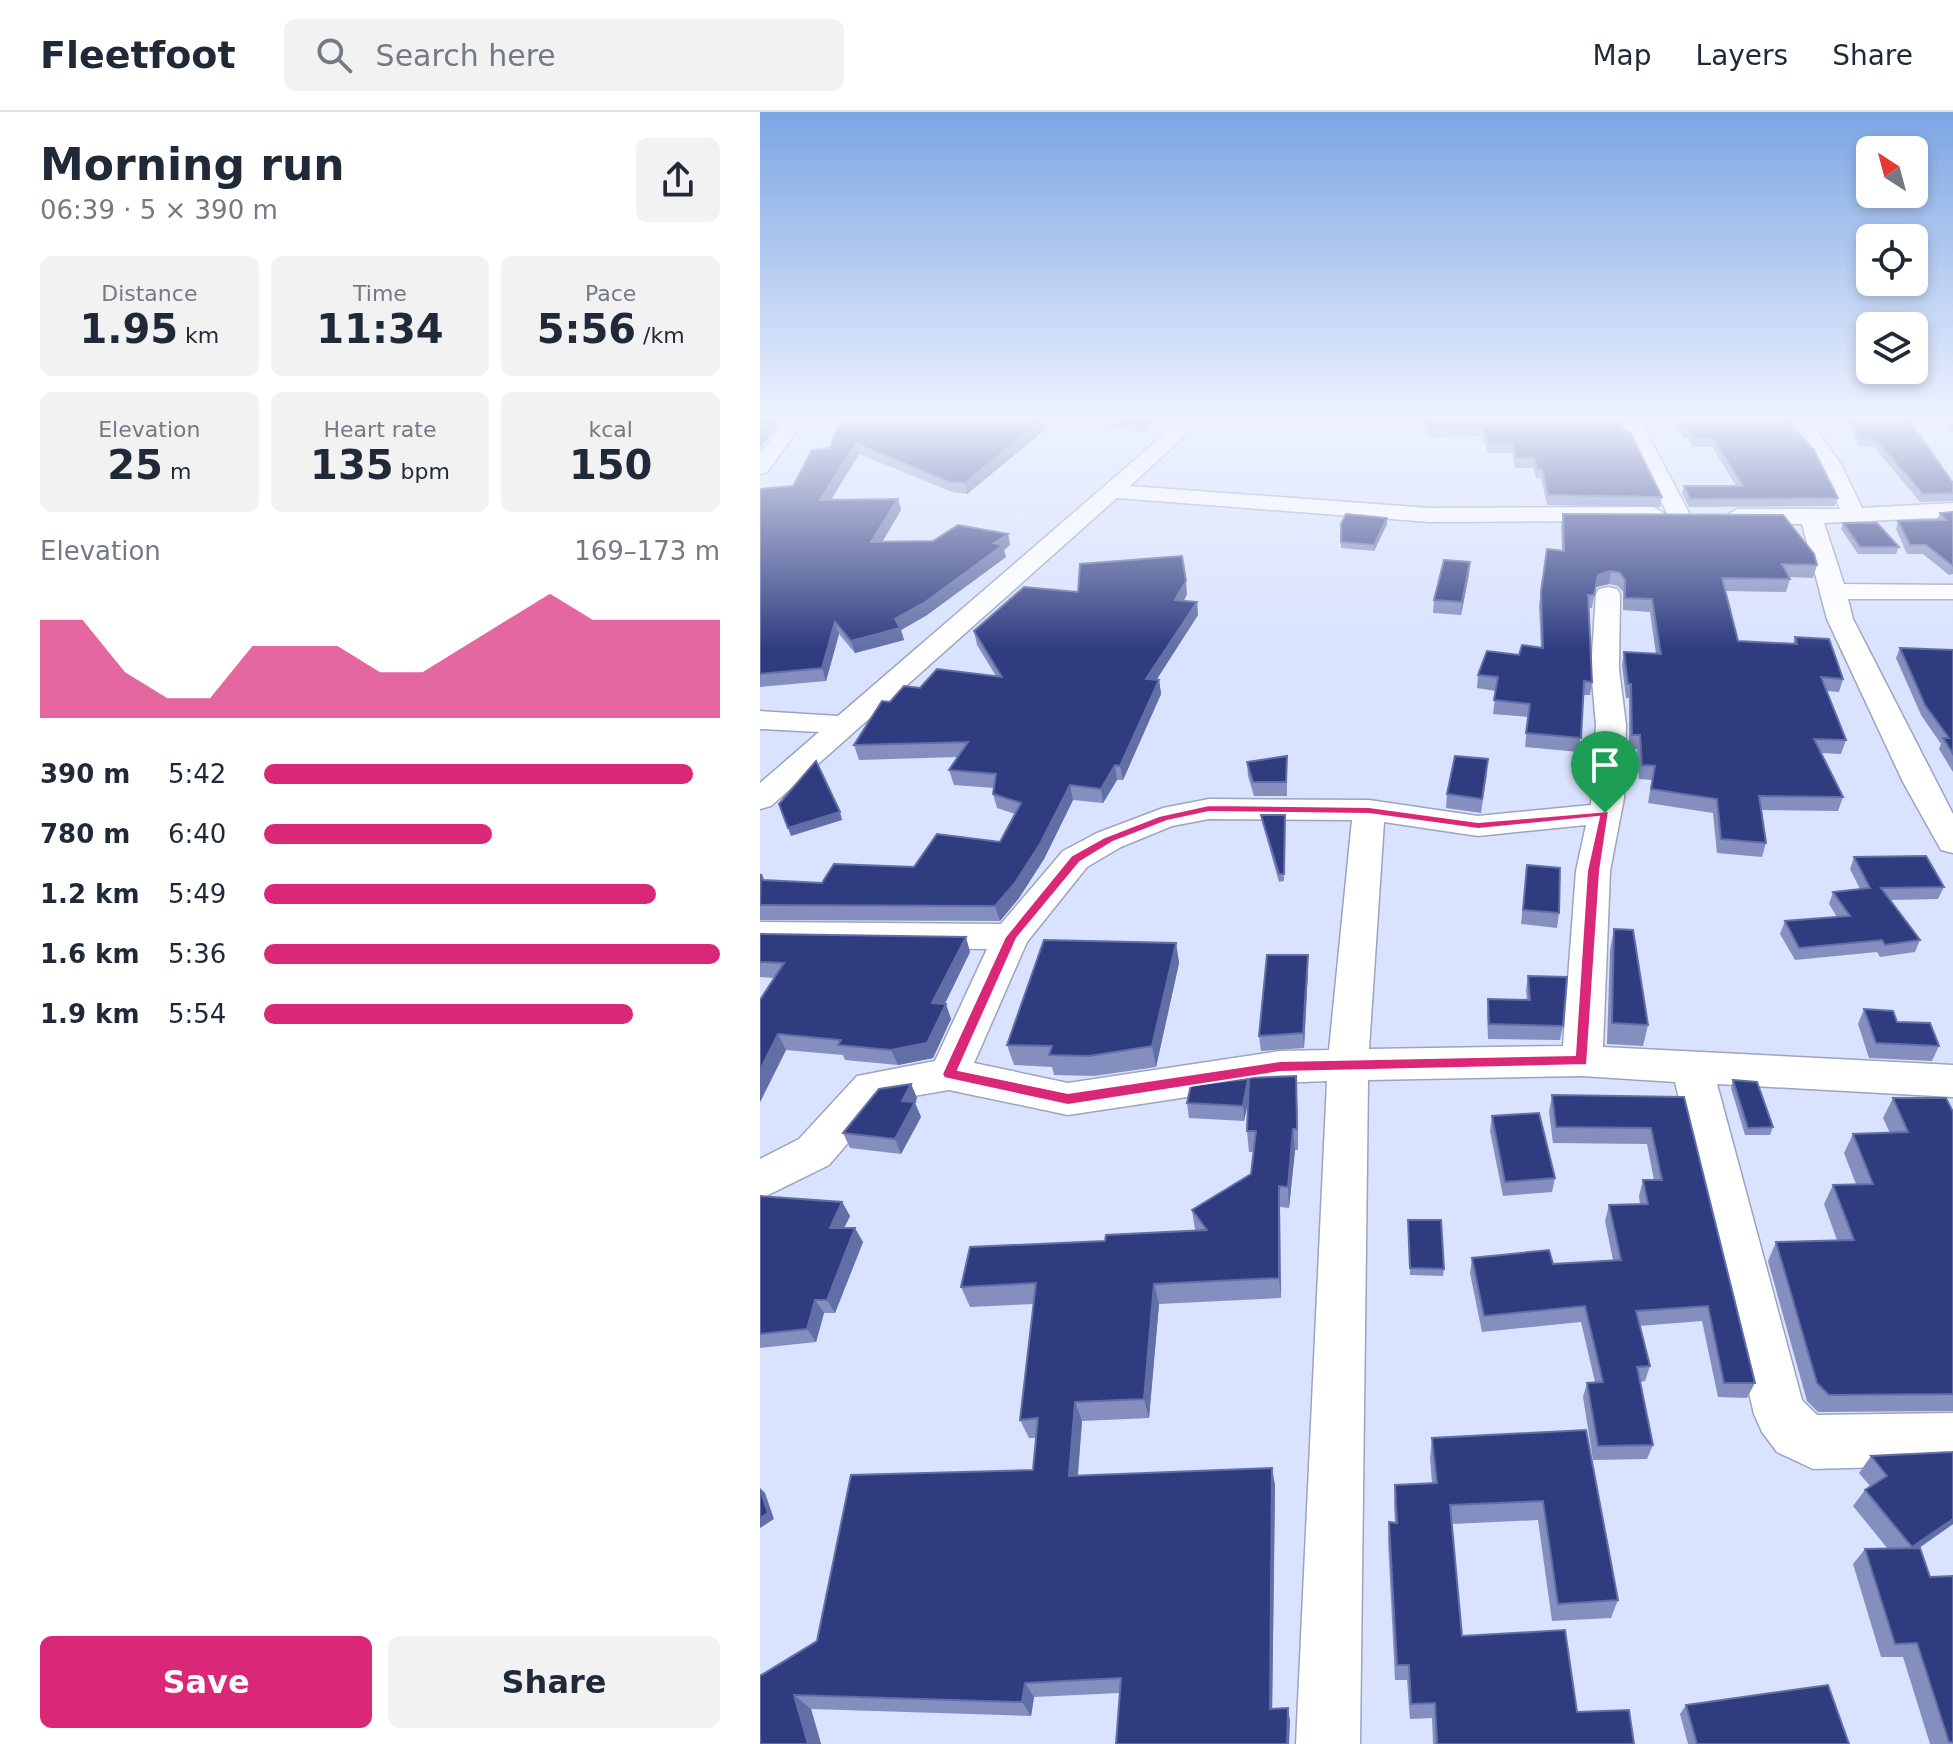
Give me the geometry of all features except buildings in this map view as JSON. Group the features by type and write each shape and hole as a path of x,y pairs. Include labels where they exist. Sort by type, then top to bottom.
{"street":[{"path":"760,799 1107,496"},
{"path":"1181,496 1430,515 1811,517 1953,510"},
{"path":"1669,496 1679,515"},
{"path":"1845,496 1853,513"},
{"path":"1811,517 1840,619 1864,673 1953,843"},
{"path":"1834,591 1953,592"},
{"path":"1582,1061 1593,871 1605,813 1611,725 1605,669 1608,594"},
{"path":"760,720 846,725"},
{"path":"949,1074 1011,937 1075,859 1109,840 1163,818 1209,809 1369,810 1478,826 1605,813"},
{"path":"1328,1744 1348,1065 1369,810"},
{"path":"760,934 1011,937"},
{"path":"760,1180 814,1152 872,1087 949,1074 1068,1099 1280,1067 1348,1065 1582,1061 1953,1081"},
{"path":"1692,1067 1780,1414 1796,1433 1813,1442 1953,1439"}],"route":[{"path":"1325,808 1369,810 1478,826 1605,813 1593,871 1582,1061 1280,1067 1068,1099 949,1074 1011,937 1075,859 1109,840 1163,818 1209,809 1325,808"}]}
